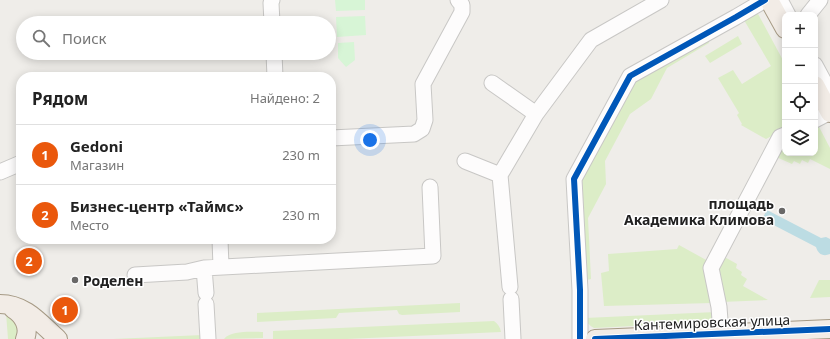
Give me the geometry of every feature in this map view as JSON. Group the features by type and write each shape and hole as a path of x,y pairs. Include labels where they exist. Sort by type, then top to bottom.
{"main road":[{"path":"769,0 782,24"},
{"path":"818,90 830,112"},
{"path":"3,304 19,313 23,319 26,326 27,335 25,339"},
{"path":"3,304 22,308 32,315 58,339"},
{"name":"Кантемировская улица","path":"595,339 830,329"}],"street":[{"path":"272,0 272,16"},
{"path":"336,138 414,134 422,129 425,120 423,84 462,12 462,5 458,0"},
{"path":"513,339 500,175 536,114 592,40 661,0"},
{"path":"580,339 580,290 574,179 630,76 766,0"},
{"path":"780,0 786,12"},
{"path":"810,12 820,0"},
{"path":"274,60 275,72"},
{"path":"818,71 830,93"},
{"path":"492,83 536,114"},
{"path":"818,118 830,112"},
{"path":"721,334 719,307 711,268 780,137 782,136"},
{"path":"465,161 500,175"},
{"path":"0,172 16,165"},
{"path":"135,275 187,272 204,268 433,256 430,187"},
{"path":"220,244 221,267"},
{"path":"204,268 208,339"}],"green space":[{"path":"335,0 365,0 365,10 336,11"},
{"path":"757,12 782,58 782,131 766,139 741,125 742,124 737,115 739,113 718,78 733,70 742,84 771,66 744,20"},
{"path":"365,16 366,35 337,37 336,17"},
{"path":"738,36 742,44 710,63 705,56"},
{"path":"708,40 709,43 667,68 651,99 630,114 605,161 606,184 588,218 591,279 587,280 582,177 634,83"},
{"path":"354,42 355,60 346,67 338,58 338,43"},
{"path":"818,125 830,148 830,169 810,159 808,163 802,160 800,164 794,161 792,164 774,156 782,142 782,156 818,156"},
{"path":"679,245 708,261 704,267 712,303 604,306 601,273 609,271 608,254 677,249"},
{"path":"721,255 737,264 736,268 742,272 741,275 747,279 743,286 768,300 721,302 714,268"},
{"path":"819,280 830,280 830,297 810,298"},
{"path":"460,303 460,312 402,315 399,314 397,310 339,313 336,318 257,322 257,313"},
{"path":"716,312 713,322 594,328 588,324 585,318"},
{"path":"6,313 19,320 19,339 8,339"},
{"path":"494,321 499,326 501,332 347,339 273,339 273,331"},
{"path":"263,332 263,338 224,339 227,336 237,333"},
{"path":"203,335 203,339 113,339"}],"water":[{"path":"767,210 821,238 826,237 830,239 830,254 821,254 816,247 762,219"}],"cycle path":[{"path":"580,339 580,290 574,179 630,76 765,0"},
{"path":"595,339 830,329"}],"place":[{"name":"площадь Академика Климова","path":"782,211"},
{"name":"Бизнес-центр «Таймс»","path":"29,261"},
{"name":"Роделен","path":"75,280"},
{"name":"Gedoni","path":"65,310"}]}
